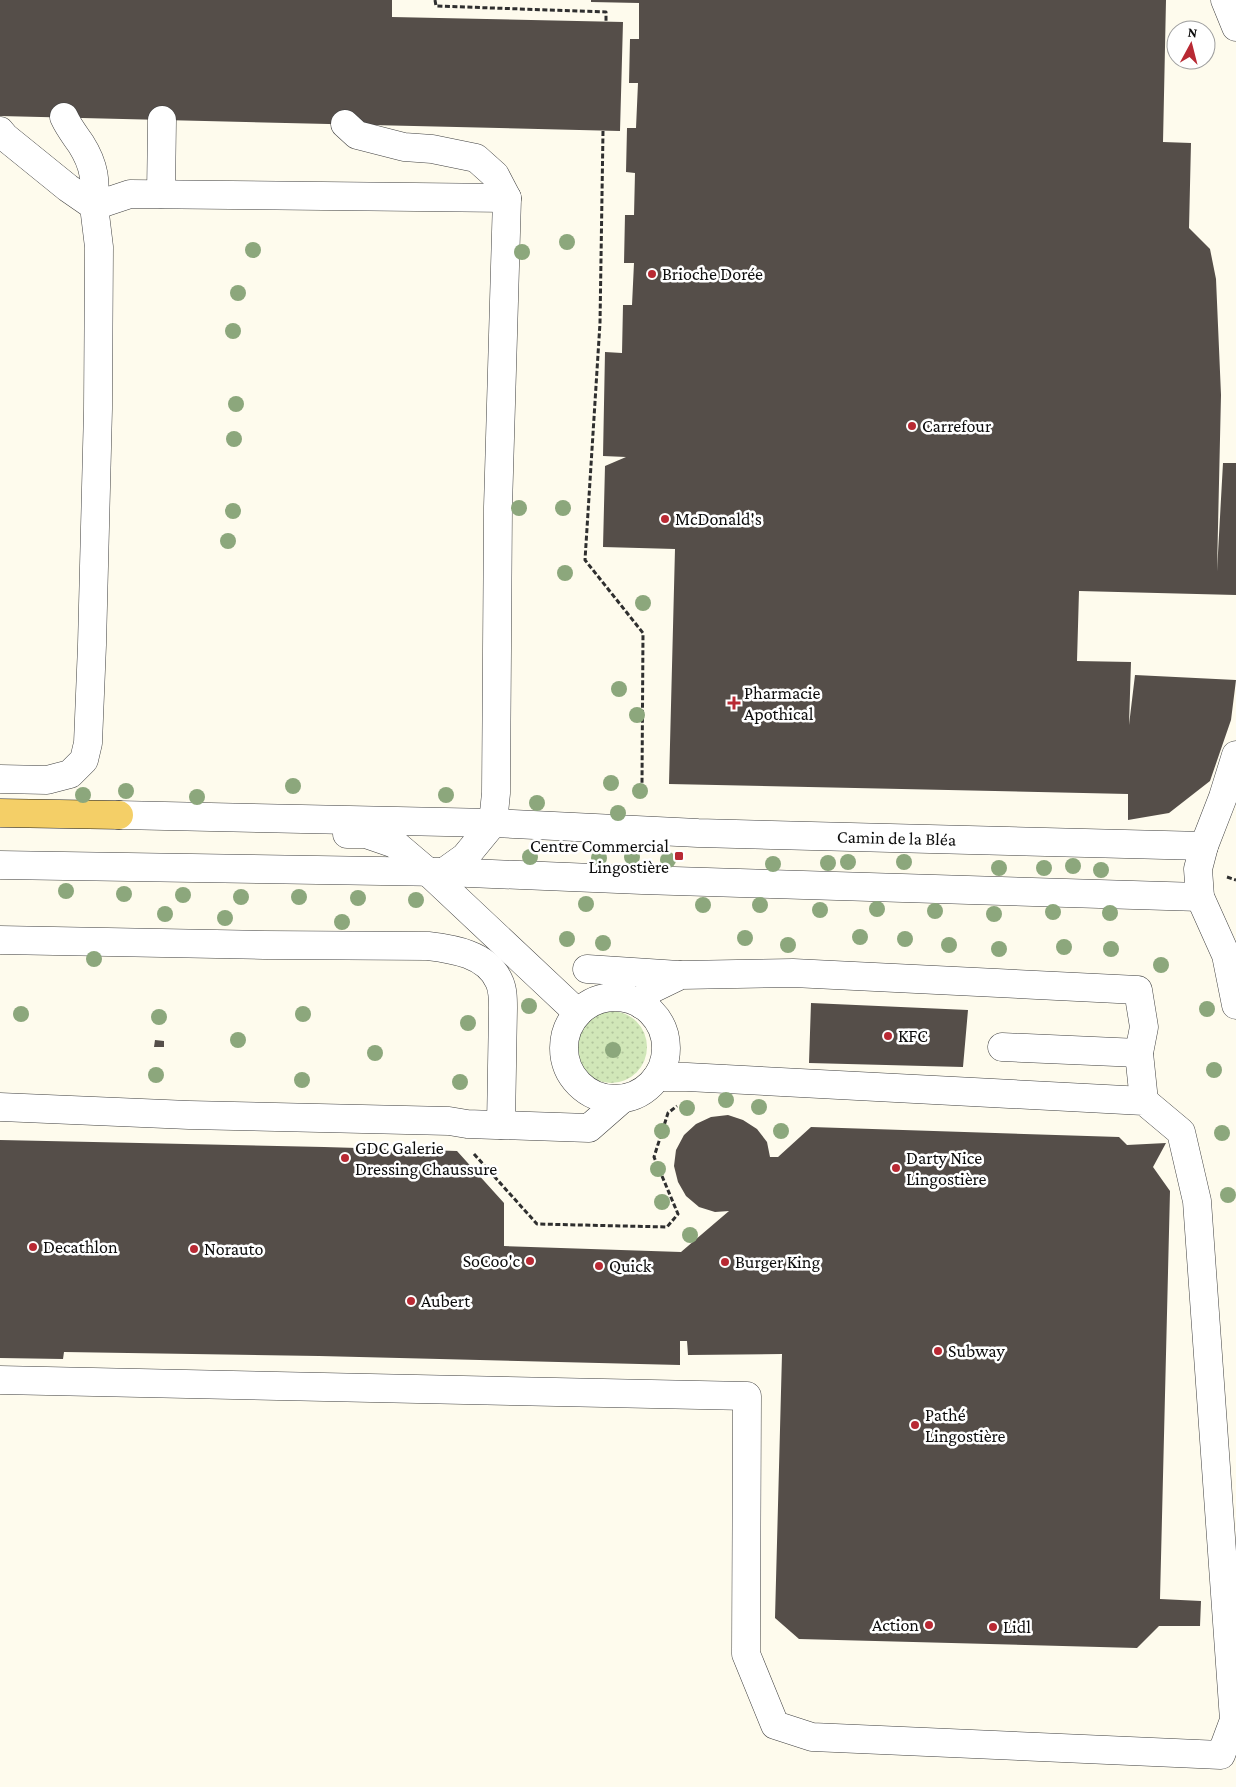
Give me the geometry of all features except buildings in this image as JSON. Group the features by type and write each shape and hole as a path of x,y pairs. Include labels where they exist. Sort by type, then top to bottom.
{"main road":[{"path":"0,813 119,815"}],"street":[{"path":"1225,0 1236,27"},
{"path":"0,778 47,780 70,774 84,760 88,743 98,409 99,247 94,206 96,182 91,164 64,117"},
{"path":"161,194 162,120"},
{"path":"345,124 357,135 404,147 426,138 476,158 495,175 507,198 498,507 496,793 493,823 465,857 436,872"},
{"path":"0,131 11,148 94,206"},
{"path":"94,206 130,194 507,198"},
{"path":"1236,755 1223,797 1204,846 1198,869 1200,896 1226,955 1236,1005"},
{"path":"119,815 210,817 268,832 366,834 395,844 436,872 578,1013"},
{"name":"Camin de la Bléa","path":"210,817 493,823 698,833 1204,846"},
{"path":"0,865 436,872 1200,896"},
{"path":"0,940 428,946 464,953 479,960 492,972 499,980 502,992 501,1125"},
{"path":"587,969 681,975 793,973 1138,990 1144,1027 1139,1052 1144,1101"},
{"path":"642,1004 650,990 681,975"},
{"path":"0,1107 189,1115 449,1121 466,1124 589,1128 621,1100 637,1095 648,1087 657,1077 664,1062 666,1046 663,1030 654,1016 642,1004 625,998 608,998 591,1003 578,1013 569,1027 564,1042 565,1057 570,1072 580,1085 592,1094 621,1100"},
{"path":"1002,1047 1139,1052"},
{"path":"0,1380 747,1396 746,1654 774,1725 812,1737 885,1742 1221,1755 1235,1720 1197,1201 1181,1132 1144,1101 657,1077"}],"path":[{"path":"436,0 436,6 606,12 606,22"},
{"path":"603,131 600,323 584,560 643,633 642,783"},
{"path":"474,1154 537,1224 667,1227 678,1214 654,1158 668,1113 680,1104"}],"green space":[{"path":"611,1011 625,1014 637,1021 644,1033 647,1047 644,1061 637,1073 625,1080 611,1083 597,1080 585,1073 578,1061 575,1047 578,1033 585,1021 597,1014"}],"place":[{"name":"Brioche Dorée","path":"652,274"},
{"name":"Carrefour","path":"912,426"},
{"name":"McDonald's","path":"665,519"},
{"name":"Pharmacie Apothical","path":"734,703"},
{"name":"Centre Commercial Lingostière","path":"679,856"},
{"name":"KFC","path":"888,1036"},
{"name":"GDC Galerie Dressing Chaussure","path":"345,1158"},
{"name":"Darty Nice Lingostière","path":"896,1168"},
{"name":"Decathlon","path":"33,1247"},
{"name":"Norauto","path":"194,1249"},
{"name":"SoCoo'c","path":"530,1261"},
{"name":"Burger King","path":"725,1262"},
{"name":"Quick","path":"599,1266"},
{"name":"Aubert","path":"411,1301"},
{"name":"Subway","path":"938,1351"},
{"name":"Pathé Lingostière","path":"915,1425"},
{"name":"Action","path":"929,1625"},
{"name":"Lidl","path":"993,1627"}]}
